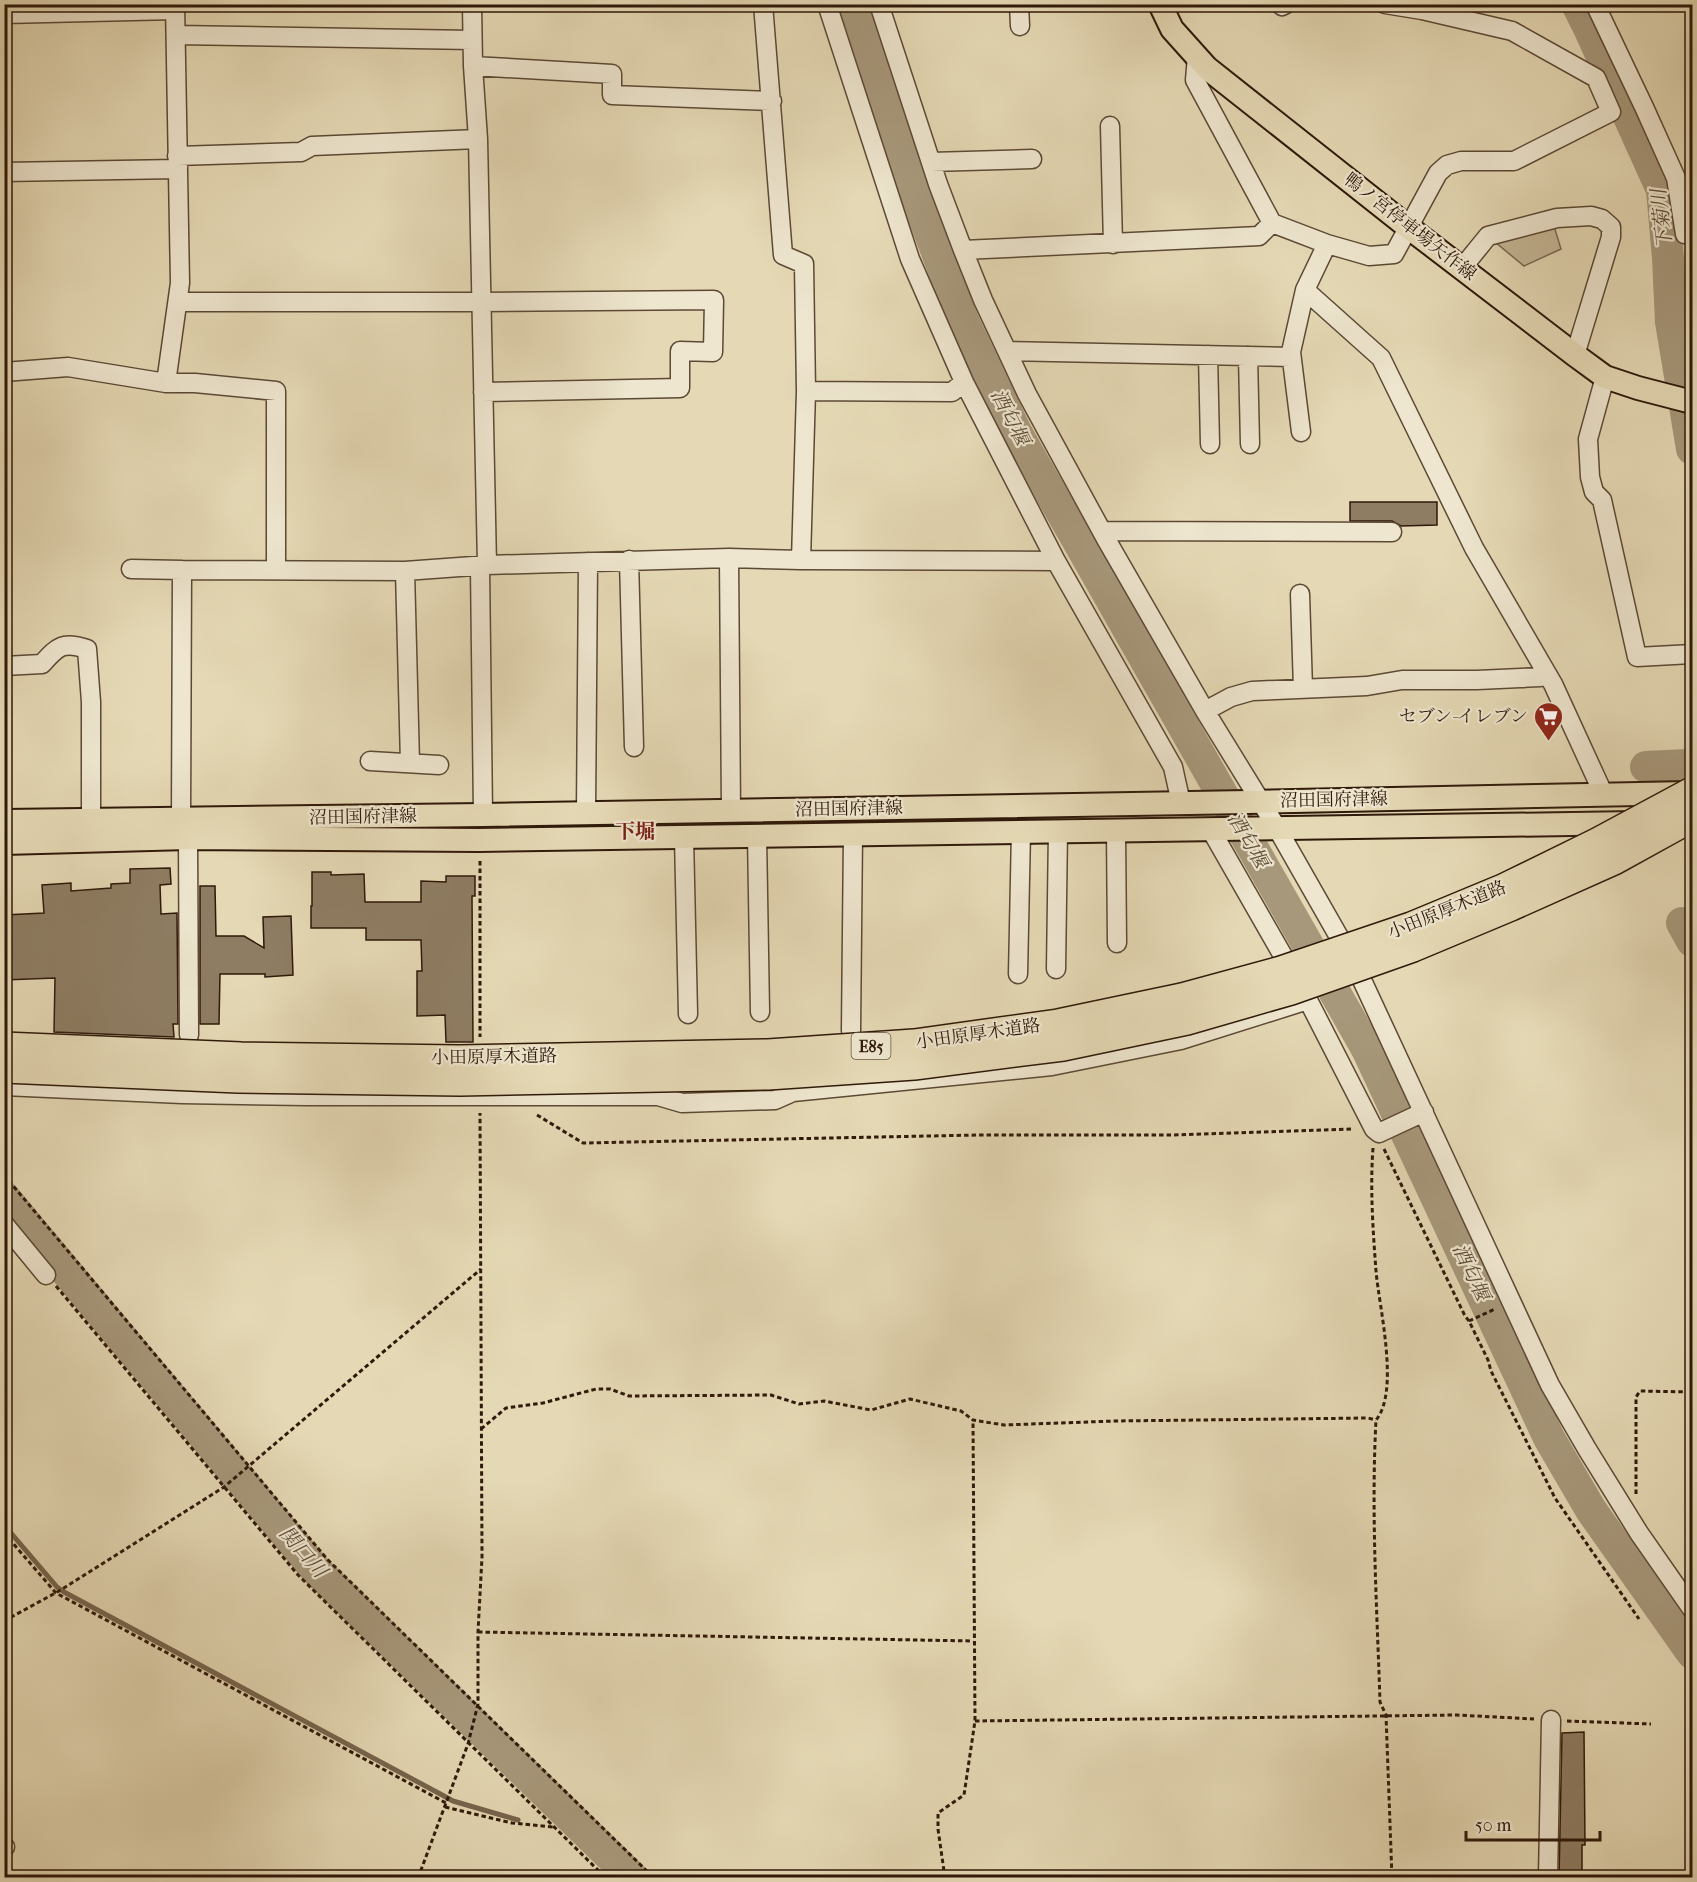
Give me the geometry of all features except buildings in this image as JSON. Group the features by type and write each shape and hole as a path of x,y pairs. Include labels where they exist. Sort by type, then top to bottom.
{"highway":[{"name":"小田原厚木道路","path":"4,1046 241,1056 459,1059 756,1053 914,1043 1058,1023 1182,998 1281,970 1411,926 1505,887 1598,843 1692,792"},
{"name":"小田原厚木道路","path":"4,1069 238,1079 425,1081 756,1076 914,1066 1063,1047 1188,1021 1291,991 1413,948 1614,861 1692,820"}],"main road":[{"name":"鴨ノ宮停車場矢作線","path":"1160,4 1172,29 1208,68 1408,227 1575,355 1605,377 1686,400"},
{"name":"沼田国府津線","path":"4,843 185,829 483,816 1692,792"},
{"name":"沼田国府津線","path":"4,821 91,820 185,829 479,840 853,833 1271,829 1692,820"}],"street":[{"path":"472,4 482,302 483,816"},
{"path":"763,4 783,255 804,264 806,391 801,560"},
{"path":"827,4 910,259 964,382 1056,561 1173,766 1180,803"},
{"path":"879,4 931,162 963,250 1027,394 1254,802 1355,965 1550,1385 1635,1526 1692,1609"},
{"path":"1019,4 1020,26"},
{"path":"1280,4 1282,6 1286,4"},
{"path":"1197,56 1195,80 1272,223 1327,244 1369,256 1394,254 1438,173 1448,165 1461,161 1514,161 1611,112 1596,78 1512,31 1422,10 1385,4"},
{"path":"1595,4 1676,178 1684,234 1692,235"},
{"path":"4,14 175,7 180,283 166,383"},
{"path":"176,35 472,40"},
{"path":"473,66 612,74 612,95 772,101"},
{"path":"1110,126 1113,244"},
{"path":"4,172 301,152 312,146 478,139"},
{"path":"931,162 1032,159"},
{"path":"1462,268 1488,236 1557,218 1592,216 1602,219 1611,227 1611,237 1575,355"},
{"path":"963,250 1258,236 1272,223"},
{"path":"1300,432 1291,352 1305,290 1327,244"},
{"path":"1305,290 1380,358 1474,548 1553,684 1603,793"},
{"path":"178,302 714,300 713,352 680,351 680,388 483,392"},
{"path":"1007,351 1291,357"},
{"path":"1208,355 1210,444"},
{"path":"1248,356 1250,444"},
{"path":"4,372 68,367 166,383 195,383 276,391 276,570"},
{"path":"1605,377 1588,439 1590,477 1594,492 1602,500 1637,657 1692,654"},
{"path":"806,391 952,392 964,382"},
{"path":"1102,531 1392,532"},
{"path":"131,569 405,572 483,566 729,558 1056,561"},
{"path":"729,558 731,811"},
{"path":"629,560 634,747"},
{"path":"586,813 588,562"},
{"path":"182,570 189,1035"},
{"path":"405,572 410,763"},
{"path":"1300,594 1303,689"},
{"path":"4,666 42,664 61,646 73,644 87,649 91,702 91,820"},
{"path":"1205,711 1231,697 1252,691 1367,686 1401,680 1540,677 1546,674"},
{"path":"370,761 439,765"},
{"path":"1218,829 1376,1131 1424,1112"},
{"path":"1018,974 1021,831"},
{"path":"1056,969 1058,831"},
{"path":"1116,831 1117,944"},
{"path":"851,1031 853,833"},
{"path":"757,835 760,1012"},
{"path":"684,837 688,1014"},
{"path":"4,1086 182,1094 658,1096 682,1103 775,1100 793,1092 1052,1066 1181,1040 1308,1000"},
{"path":"4,1224 46,1275"},
{"path":"1548,1878 1551,1720"}],"path":[{"path":"479,840 480,1038"},
{"path":"418,1878 468,1744 478,1704 478,1632 482,1557 480,1097"},
{"path":"536,1114 583,1143 978,1135 1174,1135 1376,1131"},
{"path":"1376,1131 1488,1360 1491,1371 1555,1498 1639,1619"},
{"path":"1376,1131 1372,1161 1376,1272 1384,1323 1387,1381 1384,1399 1376,1420 1373,1468 1380,1702 1386,1715 1392,1878"},
{"path":"4,1174 327,1559 654,1878"},
{"path":"4,1621 59,1591 224,1487 481,1269"},
{"path":"46,1275 298,1575 606,1878"},
{"path":"1469,1321 1512,1302"},
{"path":"482,1429 506,1408 543,1403 596,1389 610,1389 629,1396 771,1395 799,1404 824,1401 871,1410 910,1399 961,1411 973,1420 1004,1425 1115,1421 1368,1418 1376,1420"},
{"path":"1635,1526 1636,1397 1640,1390 1692,1392"},
{"path":"945,1878 938,1813 964,1795 975,1721 973,1420"},
{"path":"4,1533 59,1591 447,1802 512,1823 555,1827"},
{"path":"478,1632 973,1641"},
{"path":"975,1721 1457,1715 1651,1724"}],"shaded area":[{"path":"1554,226 1561,249 1524,266 1495,242"}],"waterway":[{"name":"酒匂堰","path":"854,4 907,173 963,321 1016,432 1367,1049 1549,1438 1591,1510 1692,1653"},
{"name":"下菊川","path":"1577,4 1662,190 1671,322 1692,449"},
{"name":"下菊川","path":"1646,767 1692,763"},
{"name":"下菊川","path":"1682,923 1692,941"},
{"name":"関口川","path":"4,1197 316,1570 633,1878"},
{"path":"4,1525 57,1587 64,1592 453,1801 518,1820"}],"place":[{"name":"セブン-イレブン","path":"1549,742"}],"district":[{"name":"下堀","path":"635,831"}]}
